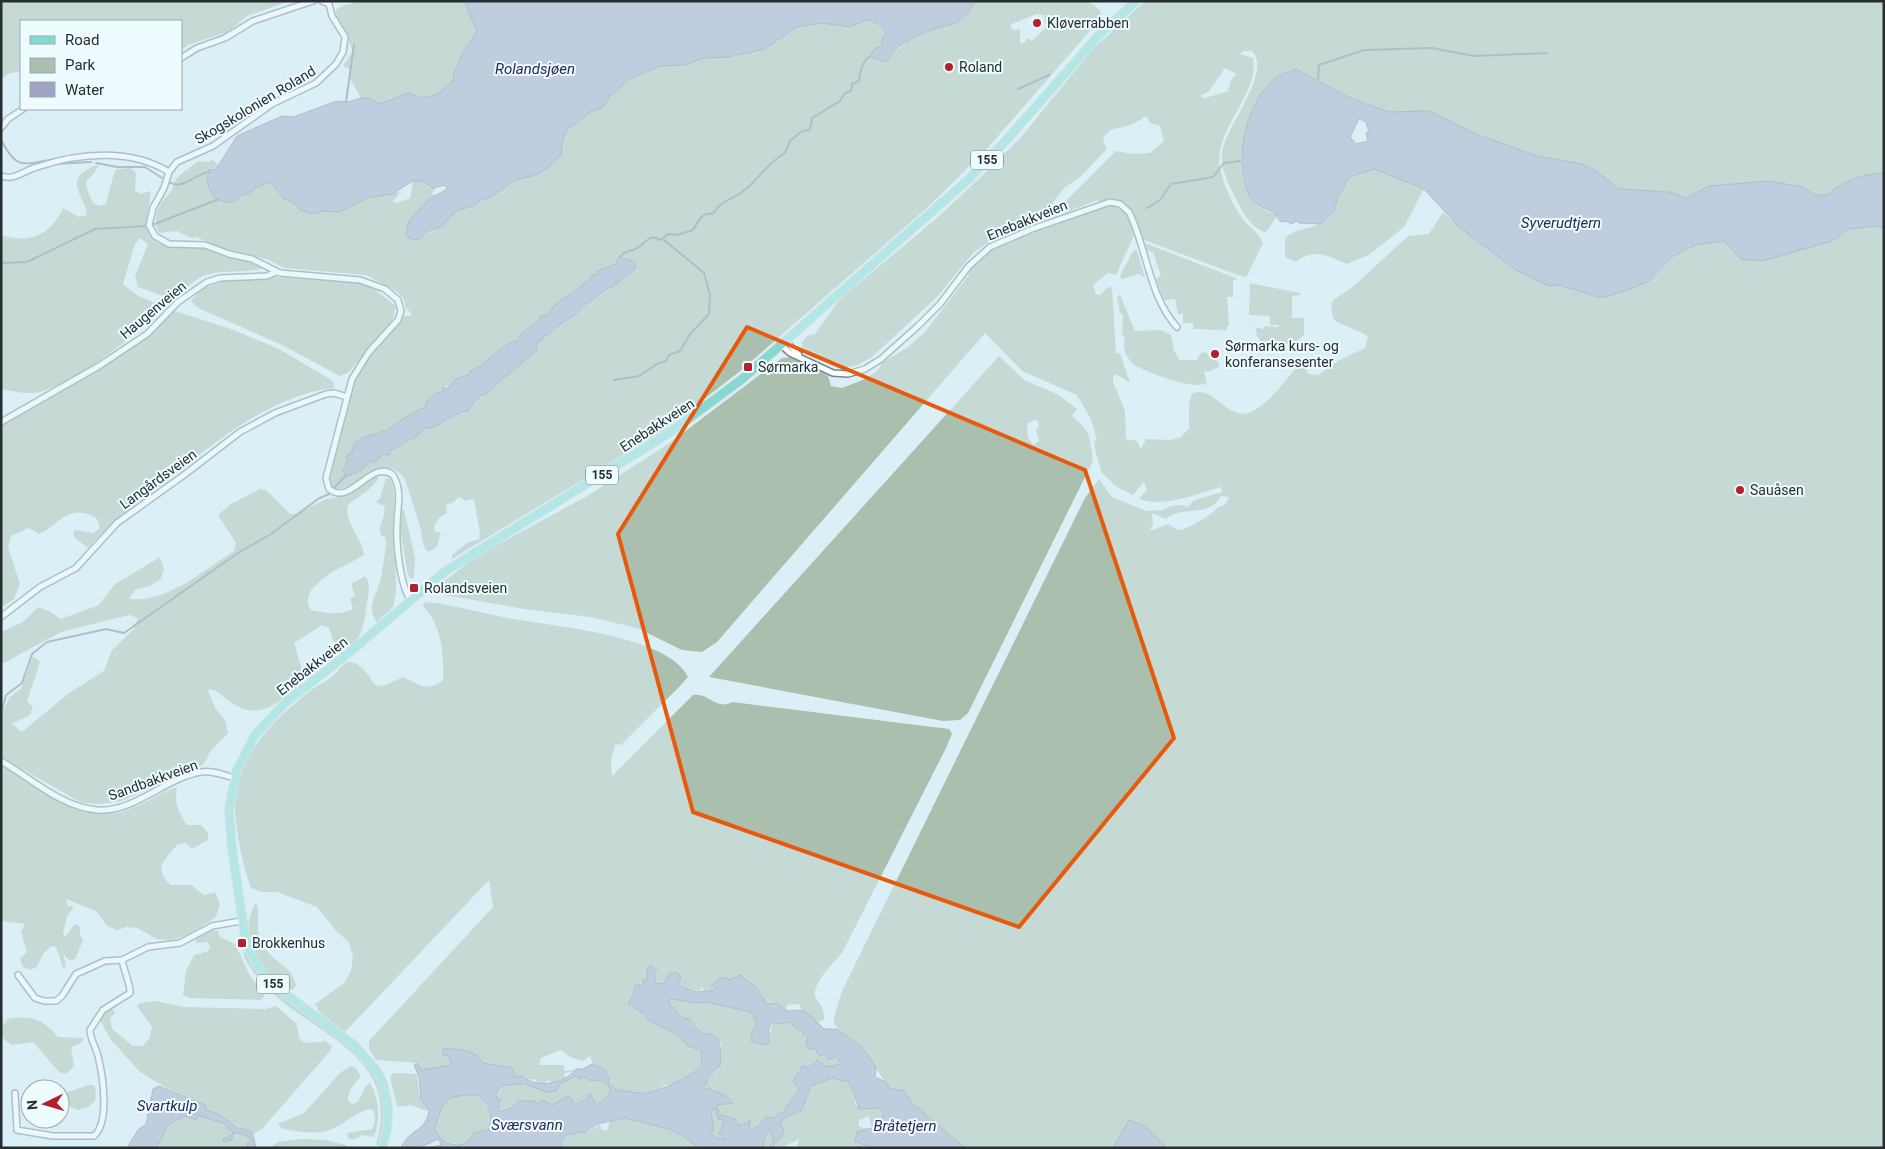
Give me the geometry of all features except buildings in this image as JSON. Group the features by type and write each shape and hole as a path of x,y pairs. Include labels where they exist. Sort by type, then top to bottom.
{"main road":[{"name":"Enebakkveien","path":"382,1148 387,1129 388,1106 385,1089 377,1071 354,1045 285,995 266,978 248,948 241,921 229,810 234,778 249,744 273,714 355,648 410,599 463,558 692,418 784,343 968,179 1016,130 1099,35 1136,1"}],"street":[{"path":"182,57 197,48 225,38 253,21 313,1"},
{"name":"Skogskolonien Roland","path":"169,172 180,159 213,146 272,104 316,83 332,68 343,52 345,37 328,4 322,1"},
{"path":"1,128 22,110"},
{"path":"1,176 11,178 55,162 95,155 143,160 169,172 164,188 150,216 150,227 155,236 169,244 202,244 229,254 248,257 276,272 360,280 385,289 398,300 401,311 398,320 359,365 352,379 326,475 327,486 334,492 343,493 377,473 386,472 393,476 399,494 397,541 404,588 410,599"},
{"name":"Enebakkveien","path":"784,343 799,355 836,373 852,373 865,369 881,359 918,326 940,304 969,266 990,247 1032,229 1110,202 1120,204 1129,212 1160,298 1167,314 1177,327"},
{"name":"Haugenveien","path":"1,422 100,366 147,334 178,302 207,282 220,278 267,276 276,272"},
{"name":"Langårdsveien","path":"1,617 40,586 76,568 114,526 246,428 275,413 326,394 334,393 346,397"},
{"name":"Sandbakkveien","path":"1,762 72,804 97,810 118,808 200,772 217,773 234,778"},
{"path":"18,975 34,998 44,1002 56,1001 66,992 69,982 76,974 105,961 122,960 148,947 180,943 212,926 241,921"},
{"path":"15,1093 16,1130 73,1138 94,1136 99,1132 104,1120 101,1074 90,1030 103,1010 130,993 131,988 124,973 122,960"}],"highlighted area":[{"path":"747,327 1085,470 1174,738 1019,927 693,812 618,534"}],"green space":[{"path":"1,1 290,1 247,16 228,32 188,45 182,49 182,20 20,20 20,71 7,74 1,79"},
{"path":"355,1 464,1 477,32 465,49 454,73 453,81 439,93 429,97 402,95 380,104 371,99 361,98 350,79 349,69 343,66 353,51 338,20 336,10 343,5 349,5"},
{"path":"976,1 1088,1 1099,9 1102,17 985,151 928,207 739,372 663,431 452,559 452,555 467,543 479,539 480,534 474,499 465,501 459,497 452,503 447,504 447,513 439,518 434,526 435,532 441,532 437,547 428,552 423,544 421,530 405,479 396,471 387,468 379,470 343,488 334,488 330,483 330,472 352,384 364,363 404,316 411,316 412,314 406,308 403,298 396,291 366,275 284,268 269,260 224,249 196,237 191,238 177,231 159,233 157,228 156,217 158,208 171,191 177,178 198,161 208,162 213,160 219,166 209,170 223,201 233,202 242,195 254,192 260,186 271,182 283,198 295,204 300,210 312,214 324,211 339,212 370,197 392,194 398,191 399,194 393,201 397,203 410,198 413,181 421,181 429,187 436,188 432,193 433,197 419,211 406,231 416,240 443,226 449,217 459,210 473,206 481,200 491,197 515,180 536,175 546,169 563,150 564,135 569,128 592,111 603,107 610,96 629,79 660,66 684,65 704,58 728,57 765,49 796,27 821,23 844,27 868,19 886,30 882,46 876,48 871,58 878,61 889,59 903,45 920,34 959,21","holes":["1036,14 1044,15 1046,27 1032,41 1028,38 1024,43 1020,43 1020,29 1013,30 1010,25","619,257 631,261 636,268 623,280 616,281 608,291 587,303 574,315 566,318 548,335 544,335 543,339 536,343 537,350 482,395 467,411 461,412 445,422 425,428 417,436 391,450 389,454 378,457 373,463 369,462 353,474 346,475 343,471 348,460 346,456 353,452 359,438 379,434 382,430 386,432 405,418 425,408 428,400 436,393 442,392 444,387 470,374 471,371 477,369 504,346 517,341 542,316 547,315 564,298 582,287 592,275 598,274 597,271 616,264"]},
{"path":"1145,1 1884,1 1884,173 1853,179 1827,195 1815,195 1802,187 1709,186 1686,198 1669,192 1619,189 1595,170 1581,164 1537,156 1476,134 1429,111 1389,112 1350,98 1296,69 1276,78 1263,91 1251,114 1244,139 1241,164 1244,183 1249,196 1258,206 1277,216 1267,231 1264,232 1251,223 1242,210 1226,178 1222,159 1222,153 1230,130 1246,101 1256,72 1257,60 1252,51 1243,51 1240,54 1253,58 1253,72 1244,99 1223,139 1220,167 1221,174 1237,210 1263,243 1247,276 1243,277 1144,240 1135,225 1130,211 1120,201 1112,200 1099,203 1097,200 1065,213 1062,209 1066,201 1116,151 1133,154 1150,153 1164,141 1160,126 1150,123 1146,116 1130,125 1108,132 1103,142 1107,149 1080,177 1064,188 1039,221 990,241 973,253 938,296 872,357 858,365 844,368 821,360 802,347 802,342 807,336 815,334 839,300 938,217 1022,136 1092,50","holes":["1225,68 1236,74 1231,80 1228,91 1205,98 1200,96 1209,91"]},
{"path":"99,165 86,184 93,203 99,206 106,204 114,173 117,169 131,168 136,173 135,191 141,194 150,191 147,226 148,232 157,242 172,246 201,247 263,268 220,272 203,276 191,284 178,297 169,298 138,287 135,276 148,244 140,238 135,244 123,284 137,295 165,308 106,356 89,368 56,386 31,393 1,389 1,235 21,239 38,235 52,225 63,208 79,217 87,215 78,192 77,181 85,171"},
{"path":"1374,169 1424,189 1404,227 1369,255 1347,264 1321,254 1309,255 1296,262 1285,257 1285,238 1290,234 1321,223 1334,209 1349,177"},
{"path":"1111,204 1121,208 1128,215 1134,235 1116,275 1108,273 1093,285 1096,294 1100,295 1107,288 1112,287 1116,354 1120,353 1130,383 1116,374 1113,377 1113,382 1125,411 1126,439 1137,441 1141,449 1146,439 1172,440 1183,436 1189,429 1189,404 1192,394 1206,393 1233,411 1248,413 1269,399 1300,364 1306,368 1308,374 1318,375 1338,361 1365,348 1368,337 1334,320 1331,310 1333,300 1354,286 1408,236 1429,234 1443,212 1459,227 1549,286 1559,285 1601,298 1649,281 1672,257 1695,245 1724,241 1741,259 1832,241 1849,229 1877,226 1884,228 1884,1148 1167,1148 1145,1126 1129,1121 1113,1148 965,1148 911,1102 904,1091 889,1088 862,1047 843,1034 834,1024 834,1017 842,991 1085,498 1099,479 1112,497 1146,511 1163,510 1171,506 1181,505 1187,507 1195,500 1222,492 1221,487 1181,499 1160,502 1139,499 1147,490 1144,482 1133,495 1117,487 1102,473 1096,454 1094,441 1097,440 1091,419 1077,395 1022,371 985,333 717,642 702,652 682,650 637,628 590,617 524,609 434,593 434,589 477,556 589,495 671,442 782,358 794,357 828,376 831,386 842,388 865,379 877,371 883,362 907,348 924,333 969,275 967,272 996,245 998,248","holes":["1221,496 1229,497 1225,505 1218,507 1205,518 1187,528 1178,530 1168,524 1153,530 1150,529 1153,524 1152,513 1166,519 1172,515 1210,507"]},
{"path":"1147,244 1236,278 1236,280 1233,280 1233,297 1227,297 1229,326 1227,326 1227,330 1220,330 1220,328 1218,330 1193,329 1193,323 1183,323 1183,314 1178,314 1175,299 1164,300 1156,278 1161,276 1153,252 1146,250 1144,246"},
{"path":"1137,250 1145,278 1139,274 1122,279 1120,276 1133,251"},
{"path":"275,277 358,283 371,287 396,306 392,321 349,372 340,376 282,345 198,308 191,301 199,292 219,282"},
{"path":"1250,283 1300,293 1301,295 1292,296 1292,318 1304,318 1304,335 1293,344 1263,344 1257,336 1256,329 1252,327 1264,329 1264,326 1278,327 1279,325 1270,325 1270,316 1249,315"},
{"path":"1120,295 1135,331 1161,330 1171,335 1174,351 1180,360 1197,360 1201,353 1206,352 1211,359 1218,361 1219,367 1208,372 1204,371 1207,383 1192,385 1181,383 1134,365 1124,349 1125,337 1122,334 1123,315 1120,313 1117,296"},
{"path":"175,311 231,329 279,349 333,381 334,388 311,392 289,399 268,409 228,434 118,519 88,548 76,539 73,534 75,530 93,533 99,529 99,525 95,517 84,513 69,514 39,534 29,528 11,536 8,547 20,584 14,599 4,606 1,603 1,425 92,373 134,344"},
{"path":"999,356 1024,380 1057,394 1077,409 1072,416 1083,426 1088,435 1093,461 968,713 960,720 943,721 709,677","holes":["1034,420 1038,421 1039,426 1036,431 1039,441 1033,445 1028,437 1027,424"]},
{"path":"375,476 379,477 376,482 349,504 347,512 351,525 361,543 364,555 336,570 317,584 310,592 308,601 311,610 322,612 337,613 353,609 350,598 355,596 351,584 365,576 369,585 369,591 364,624 359,637 355,642 342,650 333,641 329,628 322,625 294,643 305,680 268,708 248,710 237,706 215,691 208,690 215,708 225,720 228,733 210,752 204,764 190,773 165,781 122,801 102,804 82,803 1,757 1,715 10,697 21,689 33,656 40,662 27,701 33,707 30,715 12,724 22,732 69,693 104,671 112,650 134,629 138,618 129,615 61,632 4,663 1,663 1,632 23,622 38,607 49,611 61,619 99,605 114,585 160,557 164,569 161,579 150,586 135,590 129,599 157,596 184,584 234,551 236,543 218,515 231,504 260,489 266,490 290,514 297,514 326,499 346,496"},
{"path":"386,478 391,479 394,490 396,592 393,607 377,622 372,612 372,606 381,578 386,543 385,537 381,535 380,531 385,510 384,506 376,502 380,498"},
{"path":"404,510 415,557 414,578 410,578 408,575 399,523 401,511"},
{"path":"426,602 607,635 658,651 677,663 688,677 622,744 615,745 611,761 612,776 693,695 704,696 721,704 732,702 949,729 952,734 946,748 842,953 825,972 818,984 815,997 822,1007 824,1020 818,1022 803,1011 799,1004 788,1005 785,1011 777,1004 763,1000 757,988 739,976 730,980 726,978 711,987 717,988 713,991 704,991 702,987 699,992 679,985 679,974 677,972 669,976 665,983 656,984 654,975 657,972 654,966 647,970 647,979 635,987 629,998 648,1020 678,1035 689,1046 699,1049 702,1063 693,1075 678,1083 664,1085 649,1092 628,1093 617,1091 608,1083 607,1073 593,1064 590,1056 584,1061 572,1058 560,1050 541,1058 539,1065 564,1065 564,1071 575,1070 574,1072 565,1073 566,1077 552,1083 549,1080 542,1084 537,1083 535,1079 526,1080 525,1077 516,1077 512,1068 483,1063 482,1059 461,1049 442,1049 441,1052 449,1056 451,1065 421,1070 417,1063 376,1060 369,1049 369,1041 493,907 489,880 345,1032 320,1013 315,1004 344,983 351,971 353,956 348,941 337,932 317,907 277,892 262,892 251,888 239,840 235,812 236,791 240,775 255,747 275,722 298,700 331,677 348,662 358,665 375,685 384,686 403,677 428,687 443,680 442,650 438,630 429,613 422,605"},
{"path":"1,764 43,792 72,808 87,813 121,812 136,807 177,787 176,802 184,820 187,825 201,825 208,833 208,840 192,849 186,843 178,844 162,864 162,874 171,885 191,885 204,895 215,892 220,904 216,917 185,936 170,940 157,939 137,928 127,927 117,930 107,926 96,911 66,899 68,907 72,905 73,909 67,916 63,933 65,937 75,924 80,926 80,935 83,940 75,959 69,960 63,954 66,963 64,970 56,947 51,946 43,954 37,967 30,970 23,967 20,959 27,952 21,932 25,924 1,921"},
{"path":"256,902 260,940 268,952 291,974 296,986 292,990 286,990 276,981 254,951 249,927 250,915"},
{"path":"207,930 218,931 220,937 235,944 250,976 265,995 261,1000 189,998 183,995 186,971 194,955 208,951 210,947 208,942 197,943 195,940"},
{"path":"243,950 260,974 279,994 341,1039 358,1054 372,1072 381,1092 384,1116 379,1145 376,1145 381,1112 376,1085 362,1064 343,1046 274,995 254,973 245,959"},
{"path":"670,1000 724,1005 752,1012 757,1024 751,1041 763,1045 770,1035 772,1022 779,1024 789,1022 808,1037 806,1043 815,1049 820,1056 824,1054 828,1059 837,1057 841,1064 827,1067 816,1060 799,1069 793,1081 799,1089 784,1111 773,1118 767,1117 758,1127 749,1130 750,1124 738,1125 736,1120 721,1115 716,1105 733,1102 724,1093 722,1096 707,1089 700,1090 707,1083 707,1078 719,1069 721,1044 714,1035 697,1030 691,1020 678,1014 669,1003"},
{"path":"155,1001 184,1007 265,1009 276,1006 296,1023 300,1040 308,1043 325,1041 332,1046 331,1050 262,1129 253,1134 206,1110 205,1105 165,1087 140,1072 111,1040 97,1015 102,1010 112,1008 115,1013 110,1018 112,1029 133,1046 143,1046 150,1037 152,1027 137,1006 140,1003"},
{"path":"1,1005 4,1025 8,1019 30,1018 42,1022 58,1037 84,1038 81,1043 71,1047 74,1066 66,1074 59,1072 33,1042 12,1045 1,1037"},
{"path":"350,1066 356,1068 361,1076 354,1084 348,1096 348,1100 352,1104 358,1102 366,1086 370,1083 373,1089 378,1109 378,1124 374,1137 363,1135 352,1140 348,1138 347,1133 372,1129 375,1122 374,1111 370,1109 356,1114 336,1127 322,1132 282,1129 278,1124 304,1113 340,1073"},
{"path":"393,1073 417,1074 419,1093 429,1110 426,1111 411,1105 397,1107 390,1077"},
{"path":"579,1076 578,1079 586,1077 588,1080 603,1081 611,1090 607,1097 595,1105 590,1093 589,1099 579,1101 576,1106 569,1097 566,1097 551,1105 545,1101 536,1104 535,1101 518,1102 513,1107 501,1112 498,1110 500,1100 496,1097 504,1085 528,1085 555,1091 560,1084"},
{"path":"836,1078 849,1082 856,1106 878,1108 882,1111 883,1124 879,1130 871,1126 869,1116 859,1120 859,1126 867,1129 856,1134 855,1141 872,1148 797,1148 799,1139 781,1148 764,1148 763,1141 766,1133 770,1129 774,1139 771,1144 774,1146 782,1136 784,1129 780,1125 782,1119 798,1113 815,1084 827,1079"},
{"path":"88,1085 94,1085 96,1092 95,1101 88,1107 78,1110 70,1106 70,1091"},
{"path":"476,1095 488,1105 491,1118 490,1129 472,1135 469,1142 460,1145 442,1140 434,1129 446,1102 450,1098 457,1096"},
{"path":"715,1108 719,1118 724,1122 724,1126 722,1126 719,1132 726,1140 710,1134 709,1131 714,1131 711,1112"},
{"path":"198,1115 226,1124 226,1127 234,1133 224,1138 225,1142 240,1133 252,1139 249,1148 156,1148 168,1125 185,1116 194,1120"},
{"path":"625,1118 669,1129 683,1136 699,1148 563,1148 562,1139 569,1134 574,1134 578,1131 587,1133 600,1124 601,1129 607,1131 610,1121"},
{"path":"302,1139 326,1140 346,1145 348,1148 270,1148 278,1142"}],"water":[{"name":"Rolandsjøen","path":"464,1 976,1 966,15 954,24 933,29 914,37 900,46 886,61 869,57 876,48 882,46 882,39 886,34 883,27 868,19 850,27 821,23 796,27 765,49 728,57 704,58 684,65 660,66 629,79 610,96 603,107 592,111 569,128 564,135 561,155 546,169 536,175 515,180 491,197 481,200 473,206 459,210 449,217 443,226 430,231 417,240 410,239 406,234 409,221 429,199 447,189 445,185 433,188 421,181 413,181 392,194 370,197 339,212 323,211 312,214 300,210 295,204 283,198 271,182 260,186 249,194 242,195 233,202 221,201 212,194 208,183 209,170 216,169 237,136 282,116 293,117 337,101 348,102 361,98 371,99 380,104 408,93 419,97 429,97 439,93 453,81 454,73 465,49 477,32"},
{"name":"Syverudtjern","path":"1296,69 1350,98 1389,112 1429,111 1476,134 1537,156 1581,164 1595,170 1619,189 1669,192 1686,198 1709,186 1768,181 1803,187 1815,195 1827,195 1853,179 1884,173 1884,228 1877,226 1849,229 1832,241 1762,261 1741,259 1724,241 1695,245 1672,257 1649,281 1601,298 1559,285 1549,286 1516,270 1459,227 1424,189 1374,169 1349,177 1338,198 1334,211 1320,224 1299,223 1297,221 1291,224 1287,221 1281,222 1274,213 1258,205 1249,195 1242,168 1242,153 1248,122 1261,94 1276,78","holes":["1359,119 1365,121 1369,131 1366,133 1368,141 1356,144 1350,137"]},
{"path":"619,257 634,262 636,268 618,283 584,305 574,315 559,324 548,335 544,335 543,339 536,343 537,350 485,394 481,395 468,411 461,412 434,427 425,428 417,436 391,450 389,455 384,454 374,462 369,462 363,469 348,476 343,471 348,460 345,457 352,452 358,440 366,436 379,434 382,430 386,432 405,418 425,408 428,400 436,393 442,392 444,387 446,389 456,379 470,374 470,371 511,342 517,341 521,334 540,320 540,316 547,315 556,304 588,281 592,275 598,274 597,271 616,264"},
{"name":"Sværsvann","path":"651,965 657,970 654,975 656,984 665,983 669,974 677,972 681,978 678,985 696,992 715,990 717,987 711,987 712,985 722,977 730,980 740,975 757,988 767,1003 777,1004 787,1011 802,1010 824,1029 837,1029 862,1047 876,1067 875,1077 886,1082 889,1088 904,1091 911,1102 965,1148 872,1148 855,1141 857,1132 881,1128 883,1113 878,1108 859,1109 849,1082 832,1078 811,1086 801,1111 782,1119 780,1125 784,1129 782,1136 772,1147 770,1145 774,1139 769,1129 763,1141 764,1148 699,1148 683,1136 669,1129 625,1118 597,1124 585,1133 578,1131 575,1134 569,1134 562,1139 562,1148 428,1148 441,1145 439,1139 418,1148 401,1148 408,1137 428,1117 429,1110 421,1099 419,1077 414,1065 417,1063 421,1070 451,1065 449,1056 443,1055 442,1049 454,1049 472,1053 483,1063 512,1068 516,1077 523,1076 528,1080 542,1083 558,1081 576,1069 583,1069 592,1064 605,1070 609,1079 608,1083 619,1091 638,1093 665,1087 699,1068 702,1064 701,1051 687,1045 678,1035 648,1020 643,1013 628,1004 636,985 643,984 642,981 647,979 647,968","holes":["671,999 695,1003 707,1002 751,1012 757,1024 752,1033 751,1041 763,1045 769,1043 769,1028 772,1022 779,1024 789,1022 808,1037 806,1042 809,1049 815,1049 820,1056 824,1054 828,1059 837,1057 841,1064 827,1067 817,1060 808,1066 802,1066 793,1081 799,1089 784,1111 773,1118 766,1117 758,1127 749,1130 750,1120 746,1124 738,1125 735,1119 721,1115 716,1105 733,1103 725,1094 722,1096 721,1093 709,1088 700,1090 700,1088 707,1084 707,1078 720,1066 719,1042 715,1037 700,1031 690,1019 680,1015 669,1003","579,1076 578,1079 586,1077 588,1080 603,1081 611,1090 607,1097 596,1105 590,1093 589,1099 579,1102 576,1106 570,1097 566,1097 552,1105 543,1100 536,1104 535,1101 519,1101 513,1107 501,1112 498,1110 500,1099 497,1099 496,1094 503,1085 525,1084 547,1092 556,1091 560,1084","477,1095 488,1105 491,1118 490,1129 474,1133 468,1141 461,1145 442,1140 434,1129 443,1106 451,1098","715,1108 718,1119 723,1120 724,1125 722,1125 721,1131 718,1133 726,1140 715,1137 710,1133 710,1130 714,1131 711,1112"]},
{"name":"Svartkulp","path":"159,1086 205,1105 206,1110 216,1113 239,1128 249,1130 253,1134 256,1148 249,1148 247,1144 252,1139 240,1133 235,1134 231,1140 224,1142 223,1139 234,1133 226,1127 226,1124 198,1115 196,1120 185,1116 168,1125 156,1148 127,1148 138,1130 146,1124 153,1089"},
{"path":"1129,1120 1145,1126 1167,1148 1113,1148"}],"waterway":[{"path":"346,102 354,45"},
{"path":"1318,79 1319,65 1364,50 1432,48 1474,56 1547,53"},
{"path":"620,257 650,238 661,240 668,234 677,235 693,230 703,216 709,213 713,214 719,206 746,189 774,161 785,153 790,141 802,131 810,130 812,118 840,101 845,93 851,91 852,84 859,81 862,68 869,57"},
{"path":"1018,89 1049,75"},
{"path":"1,140 16,161 33,163 50,160"},
{"path":"1147,208 1160,200 1171,184 1213,177 1224,163 1240,161"},
{"path":"56,164 91,162"},
{"path":"96,163 117,167 145,167 162,178"},
{"path":"168,181 173,184 183,184 203,173 209,172"},
{"path":"152,225 219,199"},
{"path":"1,263 27,262 95,229 147,226"},
{"path":"614,380 639,376 657,364 666,361 669,355 680,351 690,334 709,314 710,295 704,273 664,240"},
{"path":"334,488 346,475"},
{"path":"1,714 6,695 22,683 32,654 47,642 106,629 124,633 238,553 271,534 318,499 329,494"}],"place":[{"name":"Kløverrabben","path":"1037,23"},
{"name":"Roland","path":"949,67"},
{"name":"Sørmarka kurs- og konferansesenter","path":"1215,354"},
{"name":"Sørmarka","path":"748,367"},
{"name":"Sauåsen","path":"1740,490"},
{"name":"Rolandsveien","path":"414,588"},
{"name":"Brokkenhus","path":"242,943"}],"water label":[{"name":"Bråtetjern","path":"905,1126"}]}
